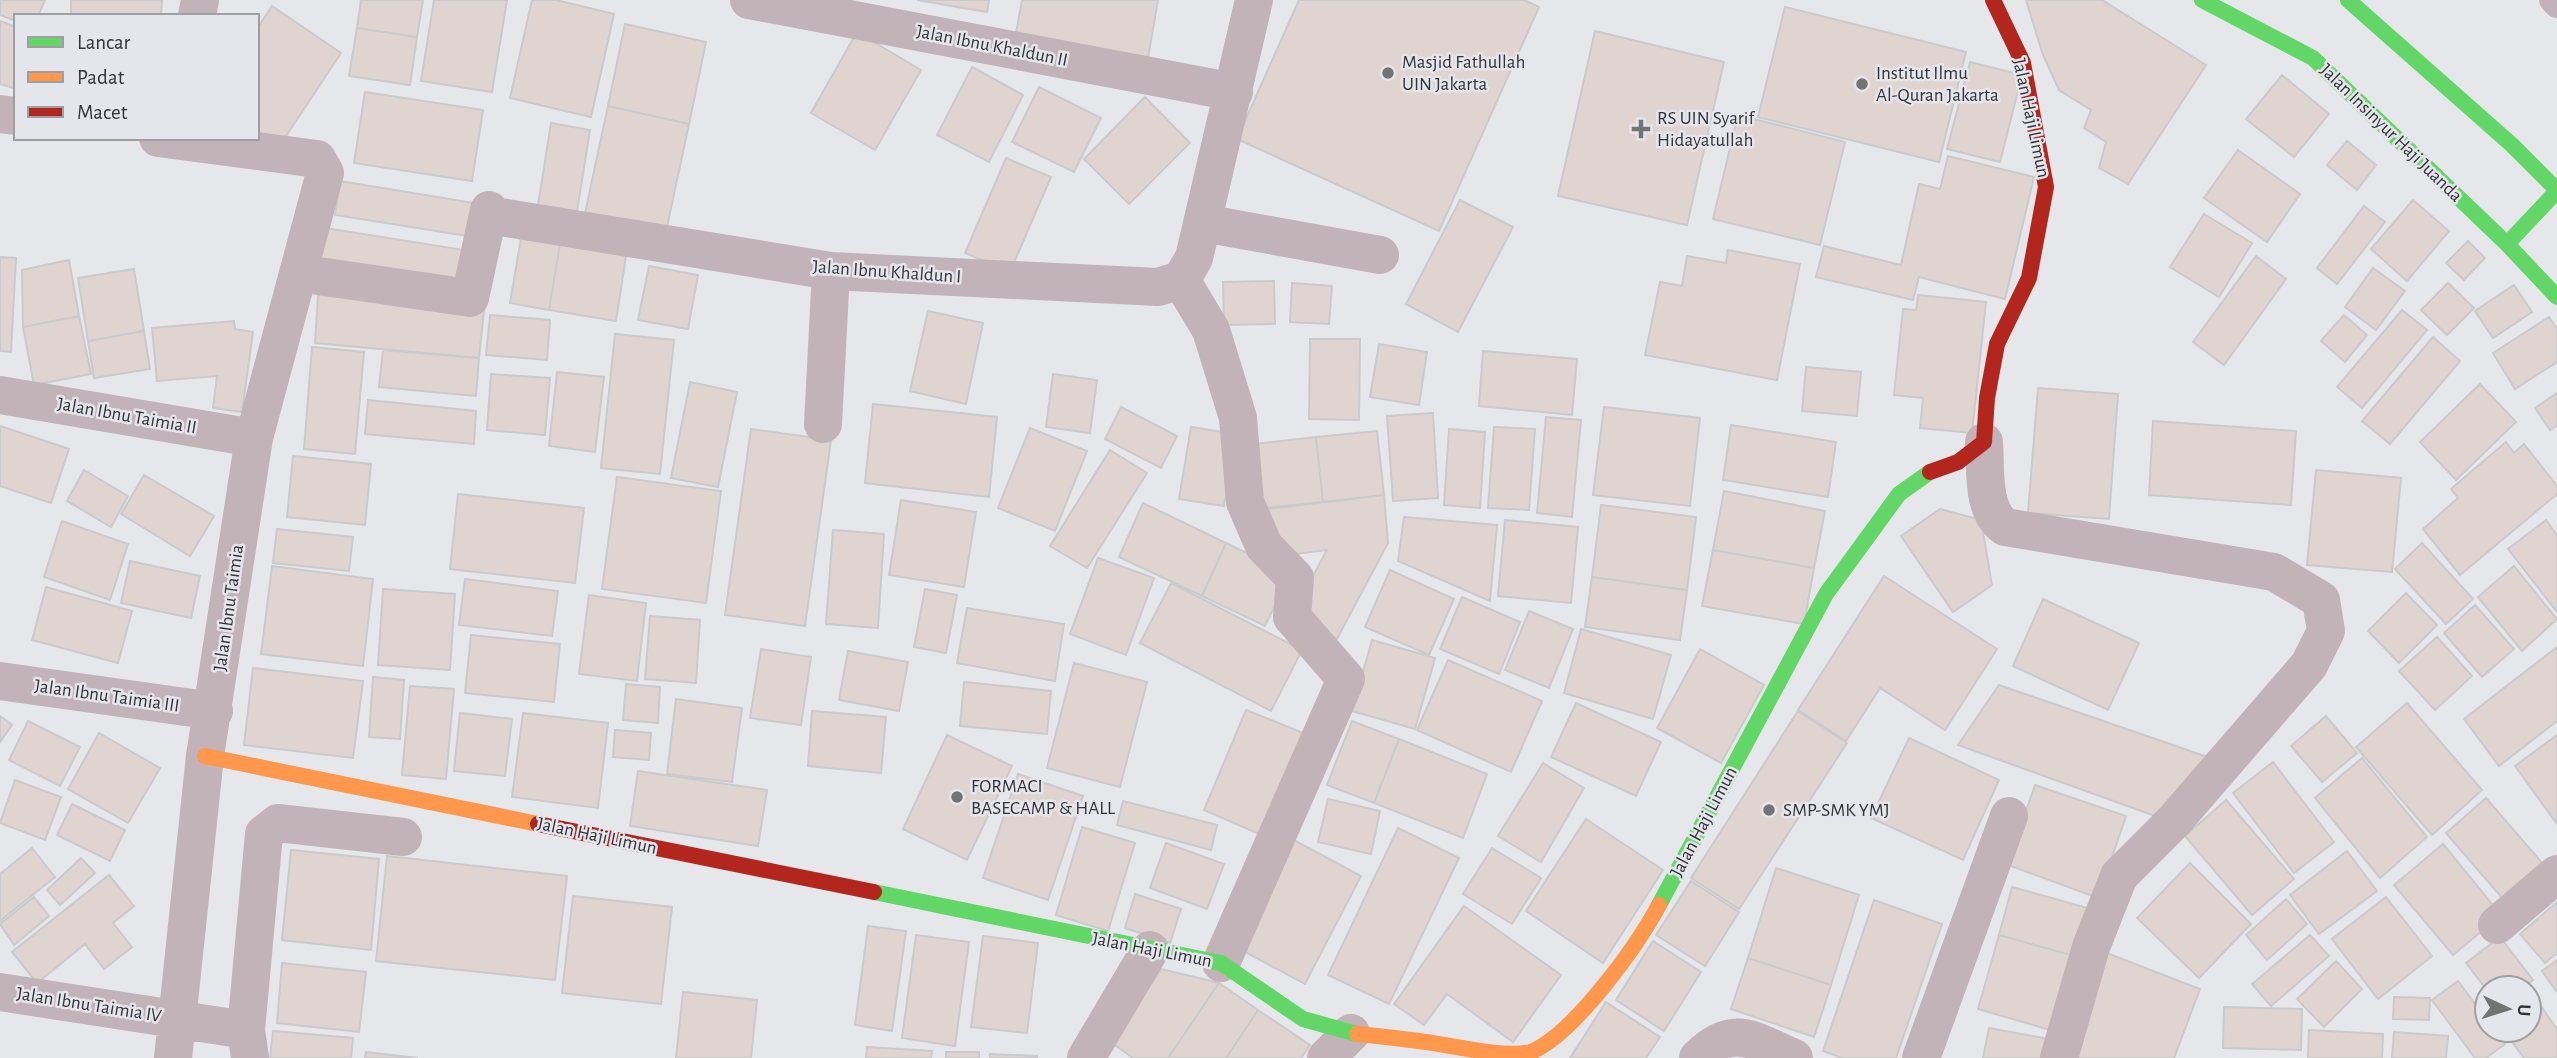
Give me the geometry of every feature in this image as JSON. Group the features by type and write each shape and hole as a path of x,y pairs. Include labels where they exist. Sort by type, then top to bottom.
{"main road":[{"name":"Jalan Haji Limun","path":"205,756 1221,963 1338,1046 1428,1042 1496,1055 1530,1053 1554,1037 1596,998 1655,914 1826,594 1899,494 1929,472 1958,462 1984,442 1987,398 1997,344 2029,278 2037,250 2046,187 2023,63 1993,0"},
{"name":"Jalan Insinyur Haji Juanda","path":"2202,0 2313,58 2507,244 2557,297"},
{"path":"2348,0 2512,145 2557,191 2507,244"}],"street":[{"name":"Jalan Ibnu Khaldun II","path":"749,0 1234,92"},
{"path":"1221,963 1346,679 1292,617 1295,578 1264,546 1245,502 1238,418 1211,330 1181,279 1194,258 1254,0"},
{"name":"Jalan Ibnu Taimia","path":"173,1058 205,756 214,712 254,438 324,173 323,166 317,159 177,140"},
{"name":"Jalan Ibnu Khaldun I","path":"298,273 470,298 489,210 494,216 831,271 1158,287 1181,279"},
{"path":"1203,223 1380,255"},
{"path":"823,424 831,271"},
{"name":"Jalan Ibnu Taimia II","path":"0,395 254,438"},
{"name":"Jalan Haji Limun","path":"1984,442 1989,501 1993,516 2005,527 2274,572 2321,600 2326,631 2309,665 2174,821 2119,876 2091,947 2059,1058"},
{"name":"Jalan Ibnu Taimia III","path":"0,681 214,712"},
{"path":"1921,1058 2008,816"},
{"path":"248,1044 264,834 269,827 278,823 403,837"},
{"path":"2497,925 2557,874"},
{"path":"1086,1058 1150,950"},
{"name":"Jalan Ibnu Taimia IV","path":"0,992 179,1019 248,1044"},
{"path":"1698,1058 1716,1040 1733,1037 1749,1039 1794,1058"}],"lane":[{"path":"2552,0 2557,5"}],"building":[{"path":"0,0 45,0 39,14 14,14 14,20 0,15"},
{"path":"71,0 162,0 161,14 71,14"},
{"path":"361,0 423,0 417,37 357,28"},
{"path":"434,0 507,0 492,92 421,81"},
{"path":"532,0 556,0 614,14 591,117 510,98"},
{"path":"917,0 989,0 987,12"},
{"path":"1022,0 1158,0 1148,58 1016,33"},
{"name":"Masjid Fathullah UIN Jakarta","path":"1299,0 1524,0 1539,7 1439,231 1237,139"},
{"path":"2026,0 2102,0 2206,65 2128,184 2099,168 2106,142 2084,128 2091,110 2059,90 2043,55"},
{"path":"272,6 341,53 280,145 259,131 259,26"},
{"name":"Institut Ilmu Al-Quran Jakarta","path":"1785,7 1966,52 1939,162 1758,117"},
{"path":"0,21 14,26 14,88 0,84"},
{"path":"625,24 706,42 689,124 608,106"},
{"path":"357,28 417,37 410,85 349,76"},
{"name":"RS UIN Syarif Hidayatullah","path":"1595,31 1724,62 1687,225 1558,196"},
{"path":"857,32 921,70 875,150 811,113"},
{"path":"1970,62 2022,75 2000,162 1947,149"},
{"path":"972,67 1023,95 989,162 937,135"},
{"path":"2282,75 2329,114 2294,157 2246,119"},
{"path":"1039,87 1101,118 1074,172 1012,142"},
{"path":"365,92 483,110 472,181 354,163"},
{"path":"1145,97 1190,143 1129,204 1084,159"},
{"path":"608,106 689,124 665,236 584,218"},
{"path":"1738,115 1845,142 1820,245 1713,219"},
{"path":"551,123 590,130 575,224 536,218"},
{"path":"2347,141 2376,165 2357,190 2327,165"},
{"path":"2238,150 2300,194 2267,242 2204,198"},
{"path":"1948,156 2034,177 2005,299 1919,277 1913,300 1816,277 1824,246 1901,265 1919,184 1940,189"},
{"path":"1006,158 1051,177 1010,272 965,253"},
{"path":"340,181 474,203 468,236 335,215"},
{"path":"1460,200 1513,227 1458,332 1406,304"},
{"path":"2413,200 2449,231 2407,281 2371,249"},
{"path":"2364,206 2385,222 2337,284 2317,268"},
{"path":"2204,214 2252,243 2219,297 2170,267"},
{"path":"325,228 464,250 457,291 319,269"},
{"path":"521,238 560,244 549,310 510,303"},
{"path":"2468,241 2485,258 2464,280 2446,263"},
{"path":"560,244 626,256 616,321 549,310"},
{"path":"1728,250 1800,264 1777,380 1645,355 1660,282 1682,286 1687,256 1726,263"},
{"path":"2256,256 2286,279 2224,365 2193,342"},
{"path":"0,257 16,258 11,352 0,351"},
{"path":"69,260 79,316 23,327 22,270"},
{"path":"649,266 698,275 688,329 638,320"},
{"path":"2373,268 2405,291 2376,330 2345,307"},
{"path":"134,269 144,331 88,341 78,278"},
{"path":"1274,281 1275,324 1224,325 1223,282"},
{"path":"1292,283 1332,286 1329,324 1290,322"},
{"path":"2448,283 2474,308 2447,335 2421,310"},
{"path":"2514,285 2532,312 2493,338 2475,311"},
{"path":"318,295 484,310 479,358 315,343"},
{"path":"1918,295 1986,302 1972,433 1920,428 1923,398 1894,395 1903,309 1916,310"},
{"path":"2402,310 2427,330 2362,408 2337,387"},
{"path":"928,311 983,323 966,404 910,391"},
{"path":"490,315 550,320 547,360 486,355"},
{"path":"2344,315 2367,335 2345,362 2321,341"},
{"path":"79,316 91,374 34,385 23,327"},
{"path":"2549,317 2557,329 2557,362 2515,389 2493,353"},
{"path":"234,321 235,329 253,332 242,412 213,408 217,376 157,381 152,328"},
{"path":"144,331 150,369 94,378 88,341"},
{"path":"615,334 674,340 660,474 601,468"},
{"path":"2433,337 2460,361 2390,444 2362,421"},
{"path":"1310,339 1360,339 1359,420 1309,419"},
{"path":"1379,344 1427,352 1419,405 1370,397"},
{"path":"312,347 364,352 355,454 304,449"},
{"path":"383,350 479,358 476,396 379,387"},
{"path":"1483,351 1577,359 1572,415 1479,406"},
{"path":"1806,367 1861,372 1857,416 1802,411"},
{"path":"557,372 604,377 595,452 549,446"},
{"path":"491,374 550,378 545,435 487,430"},
{"path":"1053,374 1097,380 1090,433 1046,427"},
{"path":"690,382 737,392 718,487 671,478"},
{"path":"2480,384 2516,422 2456,480 2420,442"},
{"path":"2038,388 2118,394 2109,519 2028,513"},
{"path":"2557,393 2557,425 2550,430 2535,408"},
{"path":"368,400 476,411 474,444 365,434"},
{"path":"873,404 997,417 989,497 865,483"},
{"path":"1121,407 1177,436 1161,468 1105,439"},
{"path":"1604,407 1700,418 1690,506 1593,495"},
{"path":"1433,413 1438,498 1393,501 1387,416"},
{"path":"1546,417 1581,420 1572,517 1537,513"},
{"path":"2153,421 2296,431 2291,505 2149,495"},
{"path":"1731,425 1836,442 1828,497 1723,480"},
{"path":"0,426 69,449 51,503 0,486"},
{"path":"1191,427 1236,434 1224,506 1179,499"},
{"path":"1494,427 1535,429 1529,510 1488,508"},
{"path":"1030,428 1087,451 1055,531 998,508"},
{"path":"751,429 831,440 805,626 725,615"},
{"path":"1449,429 1485,432 1480,508 1444,505"},
{"path":"1377,431 1384,495 1323,502 1316,437"},
{"path":"1316,437 1323,502 1253,509 1246,445"},
{"path":"2506,442 2514,453 2524,444 2557,486 2557,494 2460,575 2423,529 2458,498 2451,489"},
{"path":"1110,450 1147,473 1087,568 1050,546"},
{"path":"293,456 371,464 365,525 287,517"},
{"path":"84,470 128,496 111,527 67,501"},
{"path":"2316,470 2401,478 2392,572 2307,565"},
{"path":"144,475 214,516 190,556 121,514"},
{"path":"617,477 721,491 706,603 602,589"},
{"path":"1724,491 1825,511 1814,568 1713,550"},
{"path":"458,494 584,508 575,583 450,569"},
{"path":"1384,495 1388,543 1337,639 1292,615 1327,550 1272,557 1267,509"},
{"path":"901,500 976,512 964,587 889,575"},
{"path":"1143,503 1226,543 1202,596 1119,557"},
{"path":"1601,505 1696,517 1687,590 1592,577"},
{"path":"1940,509 1981,520 1992,585 1953,612 1901,536"},
{"path":"1404,517 1497,525 1490,601 1398,561"},
{"path":"1505,520 1578,527 1571,603 1498,596"},
{"path":"2546,520 2557,535 2557,612 2508,549"},
{"path":"62,521 128,544 110,600 44,577"},
{"path":"277,529 353,537 349,571 273,563"},
{"path":"833,530 884,534 878,628 826,624"},
{"path":"1226,543 1290,574 1265,626 1202,596"},
{"path":"2422,543 2473,599 2446,624 2395,569"},
{"path":"1713,550 1814,568 1804,624 1702,606"},
{"path":"1098,558 1154,578 1126,655 1070,634"},
{"path":"130,561 200,576 191,618 121,603"},
{"path":"272,566 373,579 363,666 261,654"},
{"path":"2514,566 2557,619 2522,651 2478,597"},
{"path":"1390,570 1454,599 1429,655 1365,627"},
{"path":"1884,576 1997,649 1945,730 1880,688 1846,741 1798,710"},
{"path":"1592,577 1687,590 1680,640 1585,627"},
{"path":"465,579 558,591 552,636 459,625"},
{"path":"1171,583 1302,650 1271,711 1140,643"},
{"path":"46,587 132,611 118,663 32,640"},
{"path":"383,589 455,594 450,670 378,665"},
{"path":"925,589 957,595 946,653 914,647"},
{"path":"2406,593 2437,625 2399,663 2368,631"},
{"path":"589,595 646,603 637,681 579,674"},
{"path":"1462,597 1520,622 1499,674 1440,649"},
{"path":"2043,599 2139,643 2108,710 2013,666"},
{"path":"2475,605 2514,649 2482,677 2444,633"},
{"path":"967,608 1064,624 1055,681 957,663"},
{"path":"1529,611 1573,629 1549,688 1505,670"},
{"path":"650,616 700,620 696,683 645,679"},
{"path":"1581,629 1671,655 1653,719 1564,693"},
{"path":"471,635 560,644 554,702 465,693"},
{"path":"2437,637 2472,676 2435,710 2399,671"},
{"path":"1372,640 1435,658 1415,729 1352,711"},
{"path":"2557,647 2557,721 2499,766 2464,719"},
{"path":"761,649 811,657 801,725 750,718"},
{"path":"1700,649 1764,685 1721,763 1657,728"},
{"path":"848,651 908,662 899,711 839,700"},
{"path":"1448,660 1542,701 1511,772 1417,730"},
{"path":"1074,663 1147,682 1120,787 1047,768"},
{"path":"253,668 363,681 353,758 244,745"},
{"path":"373,677 404,680 400,739 369,737"},
{"path":"964,682 1051,691 1047,734 960,726"},
{"path":"626,684 660,687 658,723 623,720"},
{"path":"1999,685 2222,762 2158,817 1958,745"},
{"path":"410,686 454,689 446,779 402,775"},
{"path":"676,699 742,708 732,782 667,774"},
{"path":"1576,703 1661,742 1636,796 1551,757"},
{"path":"2407,703 2482,790 2432,835 2356,747"},
{"path":"1246,710 1311,736 1268,838 1204,810"},
{"path":"812,711 886,717 881,773 808,766"},
{"name":"SMP-SMK YMJ","path":"1798,711 1847,743 1739,909 1691,878"},
{"path":"460,713 512,719 505,776 454,771"},
{"path":"523,713 608,723 598,808 512,797"},
{"path":"0,716 12,725 0,742"},
{"path":"2326,716 2357,753 2322,782 2291,746"},
{"path":"28,721 80,747 60,786 9,760"},
{"path":"1352,721 1399,739 1374,803 1327,785"},
{"path":"615,730 651,733 649,760 613,757"},
{"path":"99,733 160,768 128,823 68,789"},
{"name":"FORMACI BASECAMP & HALL","path":"947,735 1012,766 967,860 903,829"},
{"path":"2557,735 2557,824 2515,766"},
{"path":"1909,738 1999,780 1963,860 1871,818"},
{"path":"1399,739 1487,774 1463,838 1374,803"},
{"path":"2362,758 2427,837 2380,878 2315,798"},
{"path":"2273,762 2334,842 2294,873 2233,793"},
{"path":"1543,763 1584,788 1541,862 1498,836"},
{"path":"638,771 767,790 758,846 630,826"},
{"path":"1018,774 1083,796 1048,900 983,878"},
{"path":"15,780 61,797 45,840 0,823"},
{"path":"2035,785 2126,816 2098,898 2008,865"},
{"path":"2486,798 2550,872 2510,907 2446,833"},
{"path":"1328,799 1380,811 1371,854 1318,842"},
{"path":"2226,800 2294,879 2252,915 2185,836"},
{"path":"1123,801 1217,825 1211,850 1117,825"},
{"path":"72,804 125,830 110,861 57,835"},
{"path":"1586,819 1663,870 1603,963 1526,911"},
{"path":"1082,827 1135,843 1108,931 1056,915"},
{"path":"1398,828 1459,858 1389,1004 1328,975"},
{"path":"1290,838 1361,876 1305,984 1234,946"},
{"path":"1166,843 1224,864 1207,909 1150,888"},
{"path":"2443,844 2501,915 2453,955 2394,885"},
{"path":"32,848 55,877 0,921 0,874"},
{"path":"1492,848 1541,878 1512,924 1463,894"},
{"path":"291,850 379,859 371,950 282,940"},
{"path":"2347,851 2377,891 2319,934 2290,895"},
{"path":"387,856 567,876 555,980 376,961"},
{"path":"81,858 95,873 60,905 47,890"},
{"path":"2190,863 2251,924 2199,978 2137,918"},
{"path":"1776,868 1859,895 1831,985 1748,958"},
{"path":"109,875 134,906 113,923 132,947 104,969 85,944 37,983 12,952"},
{"path":"1691,881 1739,912 1705,966 1656,935"},
{"path":"2012,887 2091,909 2078,957 1999,935"},
{"path":"1135,894 1181,909 1170,943 1125,928"},
{"path":"573,896 672,907 661,1004 562,993"},
{"path":"34,897 49,916 14,945 0,924"},
{"path":"2386,897 2432,956 2378,999 2332,939"},
{"path":"2286,899 2307,924 2267,960 2246,935"},
{"path":"1874,900 1942,924 1896,1058 1842,1058 1823,1051"},
{"path":"2557,902 2557,953 2545,963 2520,934"},
{"path":"1464,906 1561,975 1513,1042 1447,994 1424,1025 1394,1004"},
{"path":"868,926 906,931 892,1031 855,1025"},
{"path":"916,935 969,942 955,1046 902,1038"},
{"path":"1999,935 2078,957 2057,1032 1978,1009"},
{"path":"2310,935 2329,956 2271,1006 2252,984"},
{"path":"983,936 1038,943 1027,1033 971,1027"},
{"path":"2500,937 2528,974 2475,974 2466,963"},
{"path":"1653,941 1701,972 1664,1031 1616,1000"},
{"path":"2104,952 2200,989 2174,1058 2063,1058"},
{"path":"1748,958 1831,985 1814,1037 1731,1009"},
{"path":"2557,960 2557,990 2556,991 2542,971"},
{"path":"2336,961 2362,989 2324,1027 2297,999"},
{"path":"282,963 366,972 359,1032 277,1023"},
{"path":"1161,969 1219,983 1168,1058 1133,1058 1112,1043"},
{"path":"2458,981 2473,1001 2473,1044 2505,1044 2486,1058 2475,1058 2432,1000"},
{"path":"1219,983 1258,1010 1226,1058 1168,1058"},
{"path":"683,992 757,1000 751,1058 676,1058"},
{"path":"2394,997 2430,998 2429,1020 2393,1019"},
{"path":"1606,1002 1660,1037 1646,1058 1570,1058"},
{"path":"2224,1007 2302,1009 2301,1050 2223,1048"},
{"path":"2543,1009 2557,1029 2557,1058 2524,1058 2514,1044 2543,1044"},
{"path":"1258,1010 1310,1045 1301,1058 1226,1058"},
{"path":"1989,1028 2049,1039 2045,1058 1983,1058"},
{"path":"2309,1030 2383,1034 2382,1058 2308,1058"},
{"path":"273,1031 353,1038 351,1058 270,1058"},
{"path":"2394,1032 2448,1036 2446,1058 2392,1058"},
{"path":"867,1047 932,1051 931,1058 866,1058"},
{"path":"366,1052 418,1058 365,1058"},
{"path":"946,1052 979,1052 979,1058 946,1058"},
{"path":"990,1054 1037,1056 1037,1058 990,1058"}],"traffic: fast":[{"path":"2202,0 2313,58 2507,244 2557,297"},
{"path":"2348,0 2512,145 2557,190"},
{"path":"2507,244 2557,191"},
{"path":"1659,905 1826,594 1899,494 1930,472"},
{"path":"874,892 1221,963 1303,1019 1357,1034"}],"traffic: slow":[{"path":"205,756 538,824"},
{"path":"1357,1034 1493,1053 1531,1052 1548,1042 1585,1008 1636,943 1659,905"}],"traffic: jam":[{"path":"1930,472 1958,462 1984,442 1987,398 1997,344 2029,278 2046,187 2023,63 1993,0"},
{"path":"538,824 874,892"}],"place":[{"name":"Masjid Fathullah UIN Jakarta","path":"1388,73"},
{"name":"Institut Ilmu Al-Quran Jakarta","path":"1862,84"},
{"name":"RS UIN Syarif Hidayatullah","path":"1641,129"},
{"name":"FORMACI BASECAMP & HALL","path":"957,797"},
{"name":"SMP-SMK YMJ","path":"1769,810"}]}
